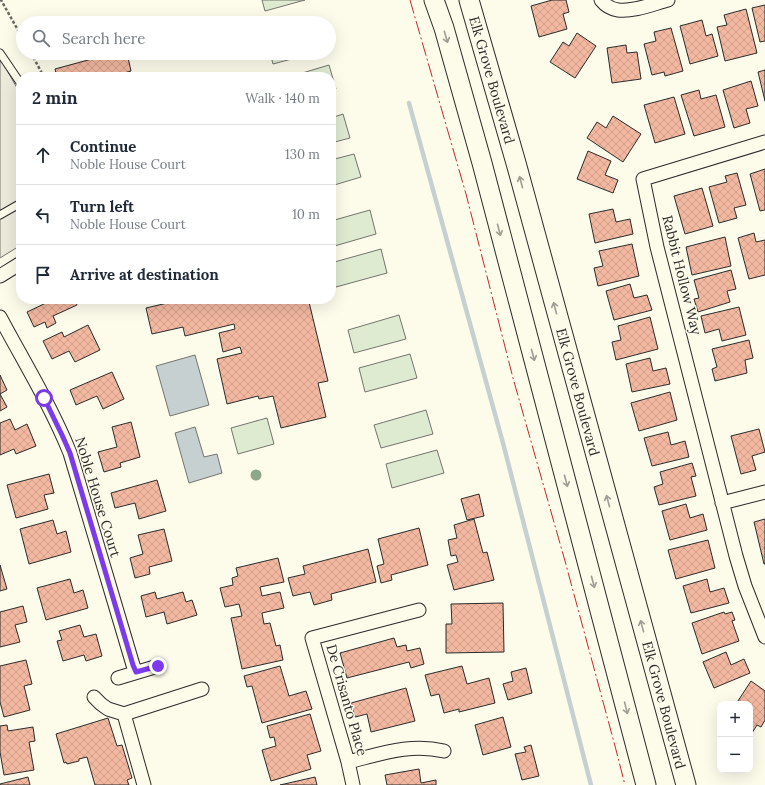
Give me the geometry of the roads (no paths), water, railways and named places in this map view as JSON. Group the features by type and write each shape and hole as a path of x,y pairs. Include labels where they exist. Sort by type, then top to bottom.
{"main road":[{"path":"434,0 444,28 482,163 646,785"},
{"name":"Elk Grove Boulevard","path":"469,0 518,171 686,785"}],"street":[{"path":"601,0 616,10 630,10 668,0"},
{"name":"Rabbit Hollow Way","path":"722,503 657,247 643,179 765,142"},
{"path":"0,276 16,266"},
{"name":"Noble House Court","path":"0,317 52,415 70,453 136,672"},
{"path":"765,492 722,503 745,586 765,637"},
{"name":"De Crisanto Place","path":"353,785 348,762 312,638 419,610"},
{"path":"118,678 158,666"},
{"path":"94,697 108,709 124,714 202,688"},
{"path":"124,714 144,785"},
{"path":"348,762 396,750 417,748 444,751"}],"lane":[{"path":"0,53 16,77"},
{"path":"0,215 16,206"}],"waterway":[{"path":"409,103 503,443 591,785"}]}
